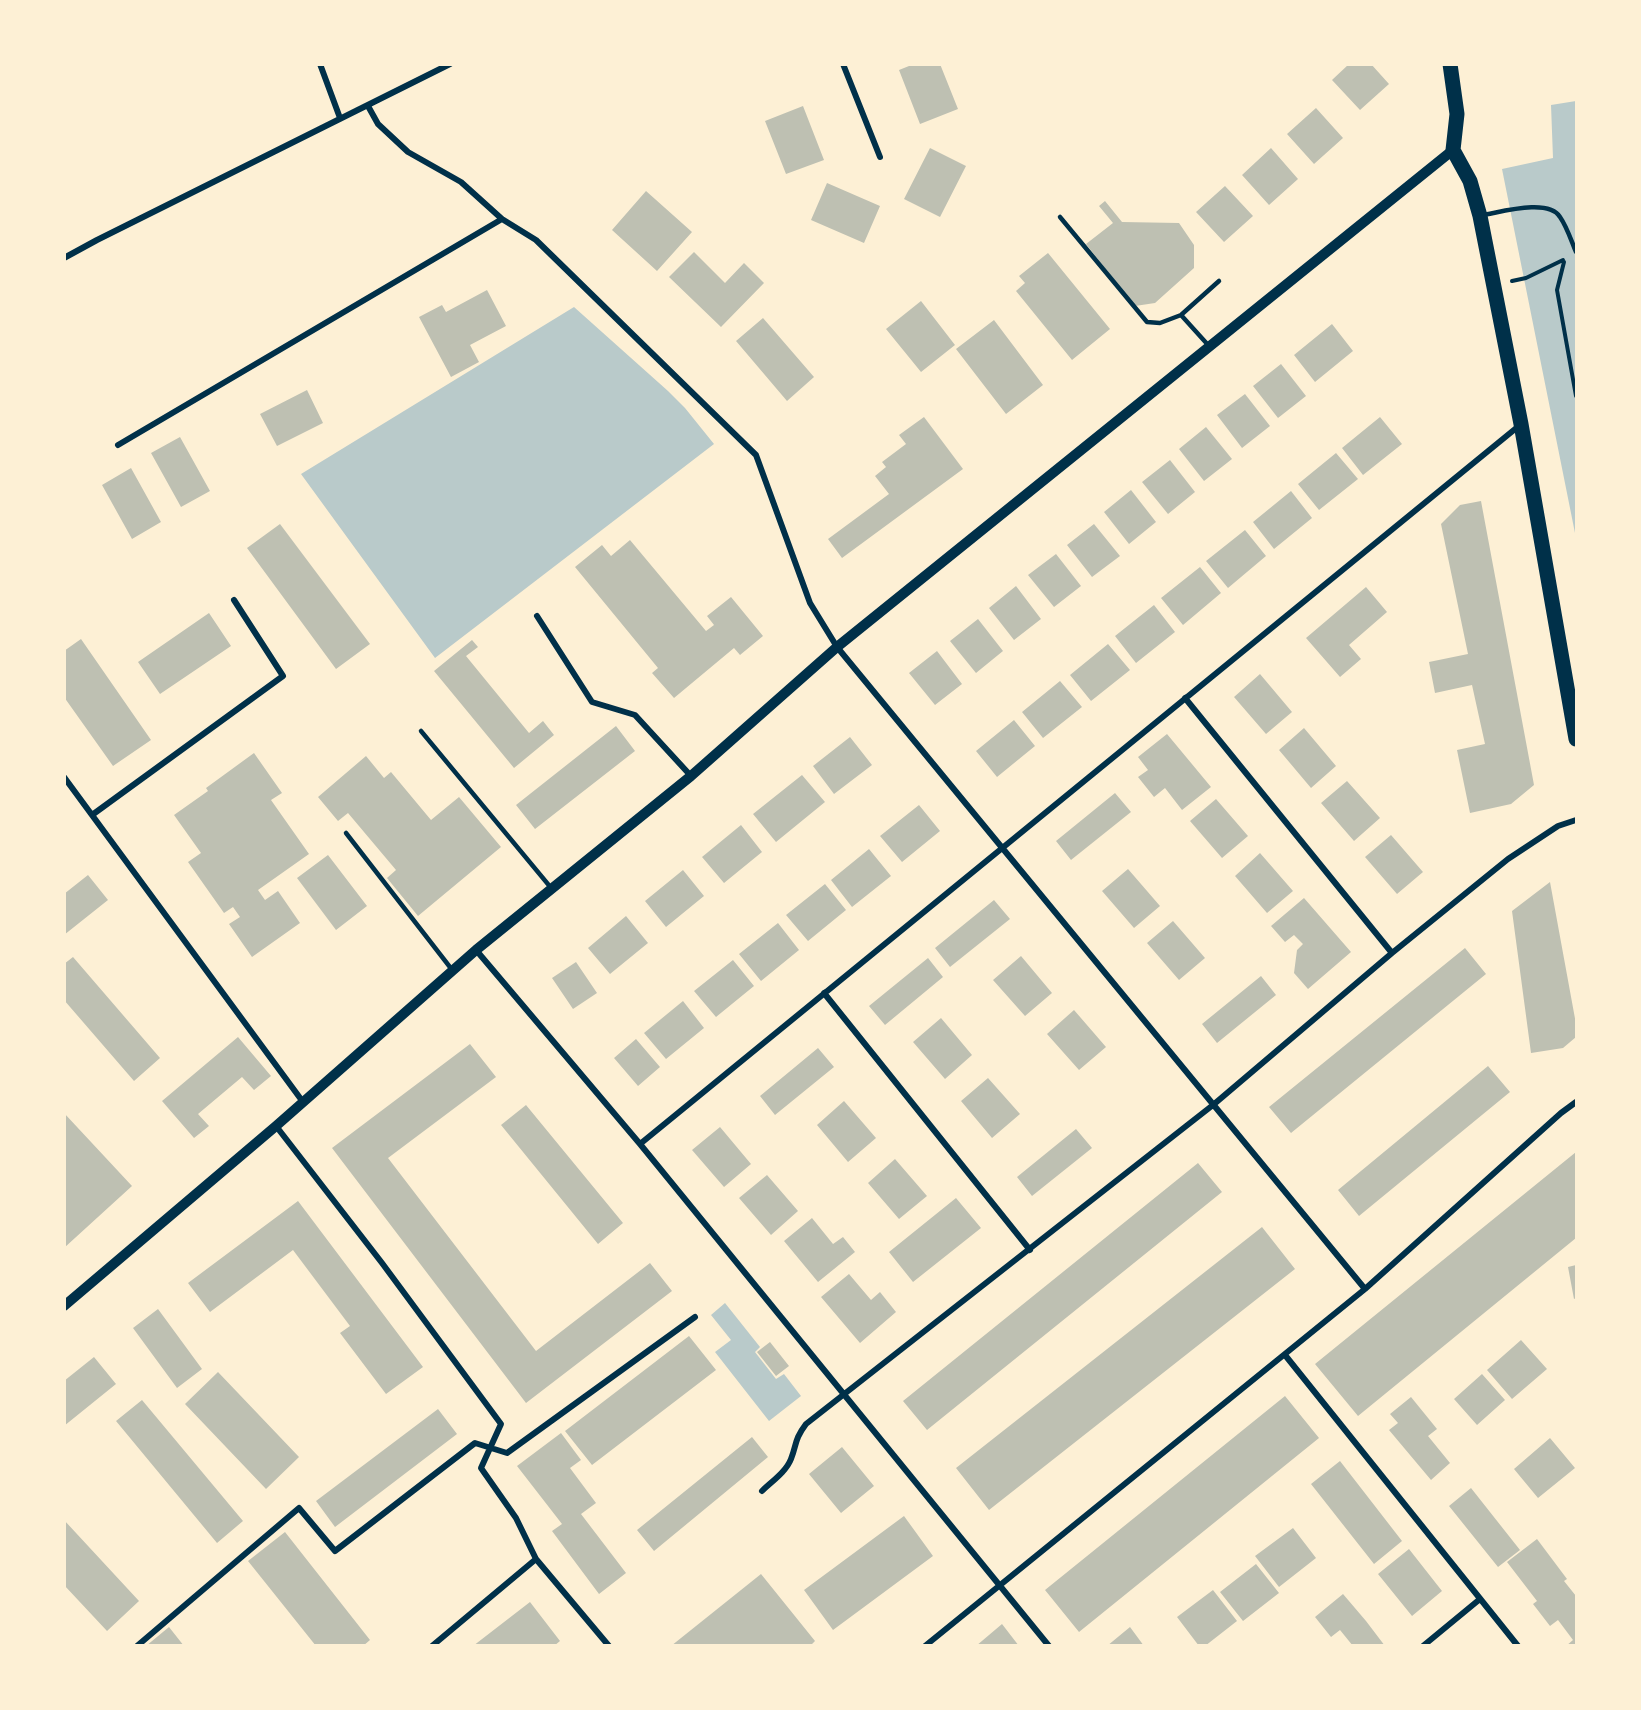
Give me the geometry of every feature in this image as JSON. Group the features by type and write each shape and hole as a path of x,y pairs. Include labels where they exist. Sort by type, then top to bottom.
{"main road":[{"path":"1450,64 1456,114 1453,150 1470,181 1480,216 1521,424 1576,740"}],"street":[{"path":"320,64 340,118"},
{"path":"64,258 450,64"},
{"path":"843,64 880,157"},
{"path":"368,106 378,124 408,152 461,182 502,219 536,240 756,455 810,603 837,647 1365,1289"},
{"path":"64,1306 276,1126 476,950 691,776 837,647 1453,150"},
{"path":"118,446 502,219"},
{"path":"640,1144 1521,424"},
{"path":"92,815 283,676 234,600"},
{"path":"537,616 592,702 635,716 691,776"},
{"path":"1185,698 1392,953"},
{"path":"64,777 303,1102"},
{"path":"762,1491 787,1467 797,1436 806,1424 1214,1105 1392,953 1508,859 1558,826 1576,820"},
{"path":"476,950 640,1144 1049,1646"},
{"path":"824,993 1030,1250"},
{"path":"925,1646 1365,1289 1576,1102"},
{"path":"276,1126 382,1263 501,1424 482,1468 516,1518 536,1559 609,1646"},
{"path":"137,1646 299,1508 335,1551 475,1443 507,1453 694,1317"},
{"path":"1285,1354 1518,1646"},
{"path":"432,1646 536,1559"},
{"path":"1423,1646 1480,1599"}],"lane":[{"path":"1480,216 1539,207 1550,208 1559,214 1576,252"},
{"path":"1060,217 1147,322 1160,323 1181,315 1219,281"},
{"path":"1181,315 1209,346"},
{"path":"421,731 552,889"},
{"path":"346,833 453,971"}],"path":[{"path":"1494,284 1526,278 1565,259 1557,290 1576,396"}],"shaded area":[{"path":"1576,101 1576,538 1502,169 1553,158 1551,105"},
{"path":"574,307 668,391 714,444 435,658 301,474"},
{"path":"725,1303 760,1347 755,1352 776,1379 784,1374 801,1396 769,1421 715,1352 731,1340 711,1315"}],"building":[{"path":"914,64 940,64 958,109 920,124 899,70"},
{"path":"1349,64 1371,64 1389,84 1360,110 1332,80"},
{"path":"803,106 824,160 786,174 765,121"},
{"path":"1316,108 1343,138 1314,164 1287,134"},
{"path":"930,148 966,166 940,217 904,199"},
{"path":"1271,148 1298,179 1269,205 1242,175"},
{"path":"827,183 880,206 864,243 811,220"},
{"path":"1225,186 1253,216 1224,242 1196,212"},
{"path":"646,191 692,232 657,271 612,230"},
{"path":"1105,201 1122,222 1179,223 1194,245 1194,268 1155,303 1135,306 1086,244 1113,223 1099,206"},
{"path":"694,252 725,283 744,263 764,283 721,327 669,277"},
{"path":"1048,253 1110,329 1072,360 1016,291 1025,283 1019,276"},
{"path":"487,290 506,326 470,345 479,362 451,377 419,317 442,305 446,312"},
{"path":"921,301 955,345 921,372 886,329"},
{"path":"763,318 814,377 787,401 736,341"},
{"path":"994,320 1043,385 1006,414 956,349"},
{"path":"1332,324 1353,351 1315,382 1294,355"},
{"path":"1281,364 1306,396 1278,418 1253,386"},
{"path":"307,390 323,423 277,446 260,414"},
{"path":"1245,394 1270,426 1242,448 1217,415"},
{"path":"924,417 963,469 842,558 828,539 889,494 875,476 886,467 882,462 906,444 899,435"},
{"path":"1380,417 1402,444 1363,475 1342,448"},
{"path":"1206,427 1232,459 1204,481 1179,449"},
{"path":"180,437 210,491 181,507 151,453"},
{"path":"1336,453 1358,479 1319,510 1298,484"},
{"path":"1170,460 1195,492 1168,514 1142,482"},
{"path":"131,468 161,522 132,539 102,485"},
{"path":"1131,490 1156,522 1129,544 1104,512"},
{"path":"1291,491 1312,518 1274,549 1253,522"},
{"path":"1481,501 1534,785 1511,804 1470,813 1457,750 1485,744 1472,685 1435,693 1429,662 1468,654 1441,524 1460,505"},
{"path":"280,524 370,644 336,669 247,548"},
{"path":"1094,524 1120,556 1092,577 1067,545"},
{"path":"1245,530 1266,556 1228,588 1206,561"},
{"path":"630,540 706,631 714,625 707,616 731,597 763,636 740,655 734,648 674,698 652,673 658,668 575,567 602,545 611,556"},
{"path":"1056,554 1081,586 1054,607 1028,575"},
{"path":"1200,567 1221,593 1183,625 1161,598"},
{"path":"1016,586 1041,619 1014,640 989,608"},
{"path":"1366,587 1387,612 1349,645 1361,659 1340,677 1306,638"},
{"path":"1154,605 1175,632 1136,663 1115,636"},
{"path":"209,613 231,646 160,694 138,662"},
{"path":"978,619 1003,651 976,673 950,641"},
{"path":"81,639 151,740 113,766 64,697 64,651"},
{"path":"472,640 478,647 466,656 529,733 543,721 554,735 514,768 434,671"},
{"path":"1108,644 1130,670 1091,701 1070,675"},
{"path":"937,651 962,684 935,705 909,673"},
{"path":"1260,674 1292,712 1266,734 1234,697"},
{"path":"1060,681 1082,707 1043,738 1022,712"},
{"path":"1014,720 1035,746 997,777 976,751"},
{"path":"616,726 635,751 535,829 516,805"},
{"path":"1304,728 1336,766 1311,788 1279,750"},
{"path":"1167,734 1211,787 1182,810 1165,788 1154,797 1138,777 1148,770 1138,757"},
{"path":"850,737 872,765 834,794 813,766"},
{"path":"254,753 282,793 271,800 309,854 258,890 265,900 278,891 300,923 252,957 229,924 240,917 233,907 224,913 188,862 201,853 174,815 208,791 206,788"},
{"path":"366,756 384,778 391,772 431,820 459,797 501,847 418,916 387,878 396,870 348,813 338,821 318,797"},
{"path":"802,775 825,802 776,842 753,814"},
{"path":"1347,781 1380,818 1354,841 1321,803"},
{"path":"1115,793 1131,812 1071,860 1056,841"},
{"path":"1216,799 1248,836 1222,858 1190,821"},
{"path":"919,805 940,831 902,862 880,836"},
{"path":"741,825 762,852 724,883 702,857"},
{"path":"1391,835 1423,872 1397,894 1365,857"},
{"path":"869,849 891,876 852,907 831,880"},
{"path":"1260,853 1293,891 1267,913 1235,876"},
{"path":"328,855 367,906 336,930 297,878"},
{"path":"1128,869 1160,906 1134,928 1102,891"},
{"path":"683,870 704,896 666,927 645,901"},
{"path":"88,875 108,900 64,935 64,894"},
{"path":"1550,882 1576,1024 1576,1037 1563,1048 1531,1053 1512,911"},
{"path":"825,884 846,910 808,941 786,915"},
{"path":"1304,898 1351,952 1308,989 1294,973 1297,950 1303,944 1294,935 1285,942 1271,926"},
{"path":"994,900 1010,919 950,967 935,948"},
{"path":"626,916 648,943 610,974 588,948"},
{"path":"1173,921 1205,958 1179,980 1147,943"},
{"path":"778,923 799,950 761,981 739,954"},
{"path":"1465,948 1486,974 1291,1133 1269,1107"},
{"path":"1021,956 1052,993 1025,1016 993,980"},
{"path":"73,957 160,1058 134,1081 64,1000 64,964"},
{"path":"928,958 943,977 885,1025 869,1006"},
{"path":"733,960 754,986 716,1017 694,991"},
{"path":"576,962 597,993 573,1009 552,978"},
{"path":"1261,976 1276,995 1217,1043 1202,1024"},
{"path":"683,1001 704,1028 666,1059 644,1033"},
{"path":"1074,1010 1106,1047 1079,1070 1047,1034"},
{"path":"941,1018 972,1055 945,1079 913,1042"},
{"path":"238,1037 271,1076 254,1090 242,1077 198,1114 209,1126 194,1138 162,1101"},
{"path":"636,1039 660,1067 638,1086 614,1058"},
{"path":"470,1044 496,1077 388,1158 536,1351 650,1263 672,1291 526,1403 332,1148"},
{"path":"818,1048 834,1067 775,1115 760,1096"},
{"path":"1488,1066 1510,1092 1359,1216 1338,1190"},
{"path":"988,1078 1020,1114 992,1138 961,1101"},
{"path":"844,1101 876,1138 848,1162 817,1125"},
{"path":"526,1105 623,1223 598,1244 501,1125"},
{"path":"64,1113 132,1186 64,1248"},
{"path":"720,1127 751,1164 724,1187 692,1150"},
{"path":"1076,1129 1092,1148 1032,1196 1017,1177"},
{"path":"1576,1152 1576,1238 1358,1416 1315,1364"},
{"path":"895,1159 927,1196 899,1219 868,1183"},
{"path":"1198,1163 1222,1192 927,1430 903,1401"},
{"path":"767,1175 798,1211 771,1235 739,1198"},
{"path":"956,1198 981,1228 913,1282 889,1252"},
{"path":"298,1201 423,1367 386,1394 340,1333 350,1326 293,1250 210,1312 188,1283"},
{"path":"812,1218 833,1244 843,1237 855,1252 818,1282 784,1241"},
{"path":"1262,1227 1295,1269 989,1510 956,1468"},
{"path":"1576,1265 1576,1298 1574,1299 1568,1267"},
{"path":"849,1274 871,1300 880,1292 896,1312 860,1343 821,1297"},
{"path":"158,1309 202,1369 177,1388 133,1328"},
{"path":"689,1336 716,1370 592,1465 565,1431"},
{"path":"1521,1340 1547,1369 1512,1399 1487,1370"},
{"path":"770,1342 789,1366 776,1376 757,1352"},
{"path":"94,1357 116,1384 64,1426 64,1381"},
{"path":"218,1372 299,1457 266,1489 185,1404"},
{"path":"1482,1374 1505,1400 1477,1425 1454,1399"},
{"path":"1285,1396 1319,1438 1079,1632 1045,1590"},
{"path":"1411,1397 1437,1429 1428,1436 1450,1463 1431,1480 1389,1430 1398,1423 1390,1414"},
{"path":"142,1400 243,1521 217,1543 116,1421"},
{"path":"438,1409 457,1434 335,1527 316,1501"},
{"path":"561,1433 581,1460 570,1468 596,1503 581,1514 626,1573 599,1594 552,1531 562,1524 517,1466"},
{"path":"752,1437 768,1457 654,1551 637,1530"},
{"path":"1550,1438 1575,1468 1538,1498 1514,1469"},
{"path":"842,1447 874,1486 841,1513 809,1474"},
{"path":"1340,1461 1402,1541 1374,1564 1311,1484"},
{"path":"1471,1488 1520,1550 1498,1567 1449,1506"},
{"path":"904,1516 933,1556 833,1630 804,1590"},
{"path":"64,1520 139,1601 107,1631 64,1585"},
{"path":"1293,1528 1316,1558 1279,1587 1255,1556"},
{"path":"285,1532 370,1640 363,1646 316,1646 248,1561"},
{"path":"1537,1539 1567,1579 1564,1581 1576,1596 1576,1646 1566,1646 1573,1640 1558,1620 1550,1626 1533,1604 1537,1601 1507,1562"},
{"path":"1409,1549 1442,1591 1412,1616 1378,1574"},
{"path":"1256,1564 1279,1593 1243,1621 1220,1592"},
{"path":"761,1574 815,1641 810,1646 671,1646"},
{"path":"1213,1590 1237,1621 1205,1646 1199,1646 1177,1617"},
{"path":"1343,1594 1385,1646 1353,1646 1340,1630 1331,1637 1315,1617"},
{"path":"530,1602 560,1641 554,1646 473,1646"},
{"path":"1002,1624 1019,1646 976,1646"},
{"path":"169,1627 184,1646 146,1646"},
{"path":"1130,1627 1144,1646 1107,1646"}]}
